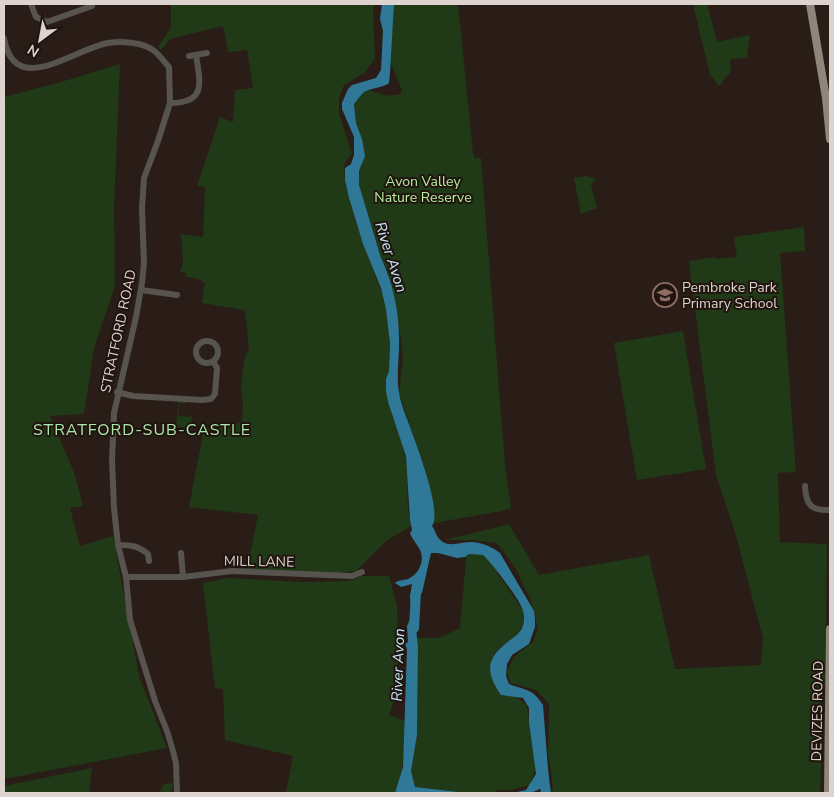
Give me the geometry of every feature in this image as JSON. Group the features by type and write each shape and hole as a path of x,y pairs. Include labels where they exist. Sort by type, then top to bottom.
{"main road":[{"path":"810,4 826,98 830,139"},
{"name":"DEVIZES ROAD","path":"828,793 830,629"}],"street":[{"path":"31,4 36,17 47,22 91,5 94,14"},
{"name":"STRATFORD ROAD","path":"4,38 5,48 12,60 24,68 44,67 108,43 138,44 153,50 169,67 170,103 144,178 142,208 144,264 136,317 114,413 112,460 118,545 126,577 130,620 173,751 176,763 176,793"},
{"path":"170,103 190,101 198,92 200,79 193,55 207,53"},
{"path":"141,290 177,295"},
{"path":"118,392 133,396 211,399 217,388 217,368 213,361"},
{"path":"805,486 809,504 818,509 830,510"},
{"path":"118,545 136,545 140,547 148,554 150,561"},
{"path":"181,553 183,577"},
{"name":"MILL LANE","path":"126,577 183,577 232,571 352,576 362,572"}],"green space":[{"path":"171,4 375,4 373,8 375,59 364,73 344,85 339,98 339,114 352,154 345,163 344,173 351,205 383,296 388,317 388,400 405,454 411,526 386,541 356,571 337,573 247,570 258,515 189,507 204,429 242,422 243,403 241,388 244,361 249,348 245,310 202,303 205,283 198,279 186,277 186,273 180,272 183,262 181,234 203,237 205,187 197,186 220,117 233,122 235,90 253,88 247,50 228,52 223,26 170,39 161,50 158,47 171,27"},
{"name":"Avon Valley Nature Reserve","path":"394,4 458,4 473,153 475,158 481,158 505,466 511,508 434,523 433,503 426,471 399,394 403,357 398,318 387,268 381,258 359,185 359,171 362,166 362,139 356,123 354,104 361,94 369,90 388,96 400,94 402,90 390,61"},
{"path":"693,4 707,4 717,42 750,35 747,58 730,59 731,71 719,86 710,75"},
{"path":"120,64 114,207 115,286 94,348 84,414 50,416 74,472 83,506 70,508 80,546 113,536 139,676 167,748 4,779 4,97"},
{"path":"587,176 596,179 591,185 597,208 581,214 574,178"},
{"path":"804,227 805,251 780,253 796,472 778,473 780,542 827,544 825,685 820,699 823,714 820,793 552,793 553,786 548,753 549,704 536,690 510,683 507,671 514,657 533,642 538,628 531,601 516,569 497,543 445,540 509,524 539,575 649,555 675,669 761,665 763,638 735,532 716,475 689,261 715,257 715,259 737,257 734,237"},
{"path":"683,331 706,469 637,480 614,343"},
{"path":"178,400 187,401 185,404 179,403 178,416 190,417 192,415 191,428 176,427"},
{"path":"469,554 484,555 488,559 524,612 522,627 515,636 495,653 491,669 501,695 516,697 526,704 536,766 530,785 510,790 497,790 495,793 467,793 415,787 411,771 417,735 418,645 416,638 439,638 460,628 465,557"},
{"path":"362,576 389,576 397,606 399,687 389,715 406,721 401,776 398,785 395,793 286,793 293,756 225,740 223,689 215,688 203,583 227,578 304,582 348,581"},
{"path":"92,768 89,793 4,793 4,786"},
{"path":"173,783 171,793 159,793 164,784"}],"water":[{"path":"382,4 394,4 389,83 365,92 354,104 356,123 362,139 365,156 359,171 359,185 394,296 399,327 398,387 402,405 430,486 434,517 432,526 439,539 443,542 453,544 479,543 500,553 534,611 535,627 529,644 512,655 507,664 506,676 509,684 532,693 543,705 549,781 537,791 529,793 513,793 526,790 536,774 529,708 523,698 501,695 493,681 490,669 493,657 522,628 524,613 517,599 483,555 469,554 465,557 457,558 431,553 422,593 416,599 416,606 411,606 412,584 401,587 395,583 413,576 420,566 422,558 420,550 410,533 412,530 406,456 386,391 390,344 386,309 381,288 363,244 345,180 345,168 351,164 354,155 354,137 342,109 342,103 348,89 352,85 376,78 381,70 383,31 380,19"},
{"path":"412,615 415,615 418,645 417,735 411,771 415,787 467,793 395,793 403,767 407,649 405,644 408,642 407,626"}],"waterway":[{"name":"River Avon","path":"414,628 416,592"},
{"name":"River Avon","path":"543,772 546,793"}],"place":[{"name":"Pembroke Park Primary School","path":"665,295"}],"district":[{"name":"STRATFORD-SUB-CASTLE","path":"142,429"}]}
